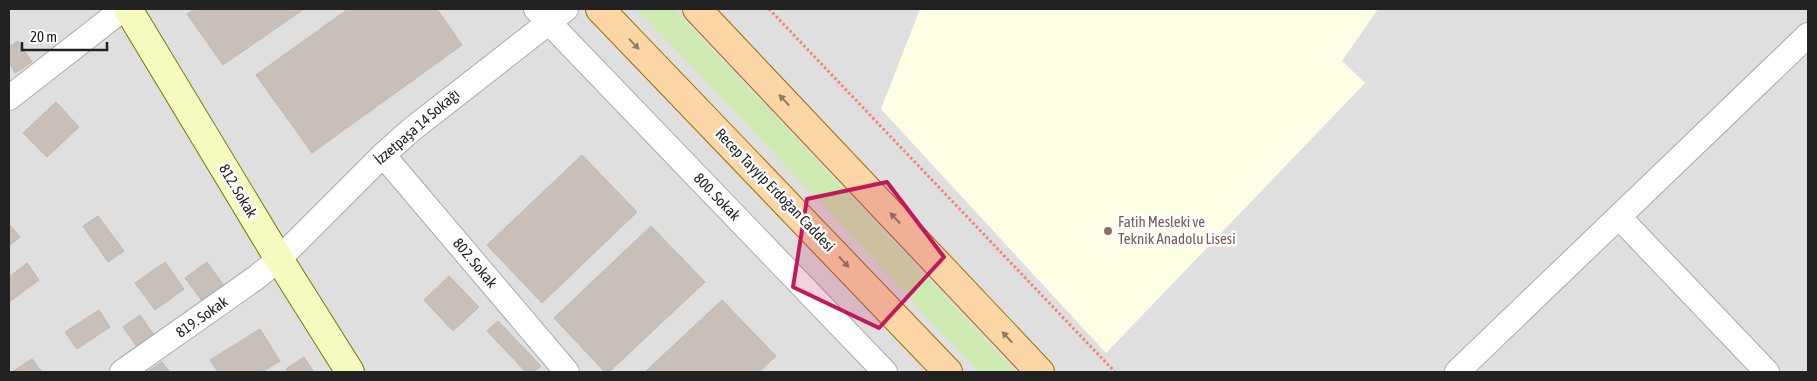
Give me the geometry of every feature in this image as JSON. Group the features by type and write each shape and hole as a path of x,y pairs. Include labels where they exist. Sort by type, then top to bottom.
{"main road":[{"name":"Recep Tayyip Erdoğan Caddesi","path":"600,9 948,372"},
{"path":"697,9 1040,372"}],"street":[{"path":"9,98 123,9"},
{"name":"812. Sokak","path":"128,9 279,259 350,372"},
{"name":"İzzetpaşa 14 Sokağı","path":"279,259 383,155 550,13"},
{"name":"800. Sokak","path":"550,13 885,372"},
{"path":"1457,372 1805,44"},
{"name":"802. Sokak","path":"383,155 567,372"},
{"path":"1620,217 1767,372"},
{"name":"819. Sokak","path":"122,372 233,296 279,259"}],"path":[{"path":"769,9 1115,372"}],"highlighted area":[{"path":"887,182 944,257 879,328 793,287 807,199"}],"shaded area":[{"path":"9,9 1808,9 1808,372 9,372"},
{"name":"Fatih Mesleki ve Teknik Anadolu Lisesi","path":"920,9 1378,9 1342,61 1365,83 1106,353 881,109"}],"green space":[{"path":"637,9 674,9 1016,372 979,372"}],"building":[{"path":"195,9 304,9 223,65 187,14"},
{"path":"348,9 437,9 462,45 312,153 256,75"},
{"path":"18,41 32,62 15,73 9,62 9,47"},
{"path":"56,102 79,127 47,157 23,133"},
{"path":"582,155 637,212 542,303 487,245"},
{"path":"98,216 124,251 108,262 83,226"},
{"path":"9,224 20,237 9,246"},
{"path":"651,226 705,282 609,372 605,372 554,318"},
{"path":"165,262 184,289 155,310 135,283"},
{"path":"207,262 224,286 203,302 185,278"},
{"path":"27,263 39,280 9,302 9,277"},
{"path":"449,276 479,307 453,331 424,300"},
{"path":"722,300 776,356 759,372 645,372"},
{"path":"99,310 110,327 77,349 65,332"},
{"path":"140,315 154,335 137,347 123,327"},
{"path":"498,321 541,366 534,372 526,372 487,331"},
{"path":"260,329 280,361 262,372 218,372 210,360"},
{"path":"304,357 314,372 288,372 286,369"},
{"path":"32,359 42,372 12,372"},
{"path":"162,362 170,372 147,372"}],"place":[{"name":"Fatih Mesleki ve Teknik Anadolu Lisesi","path":"1108,231"}]}
